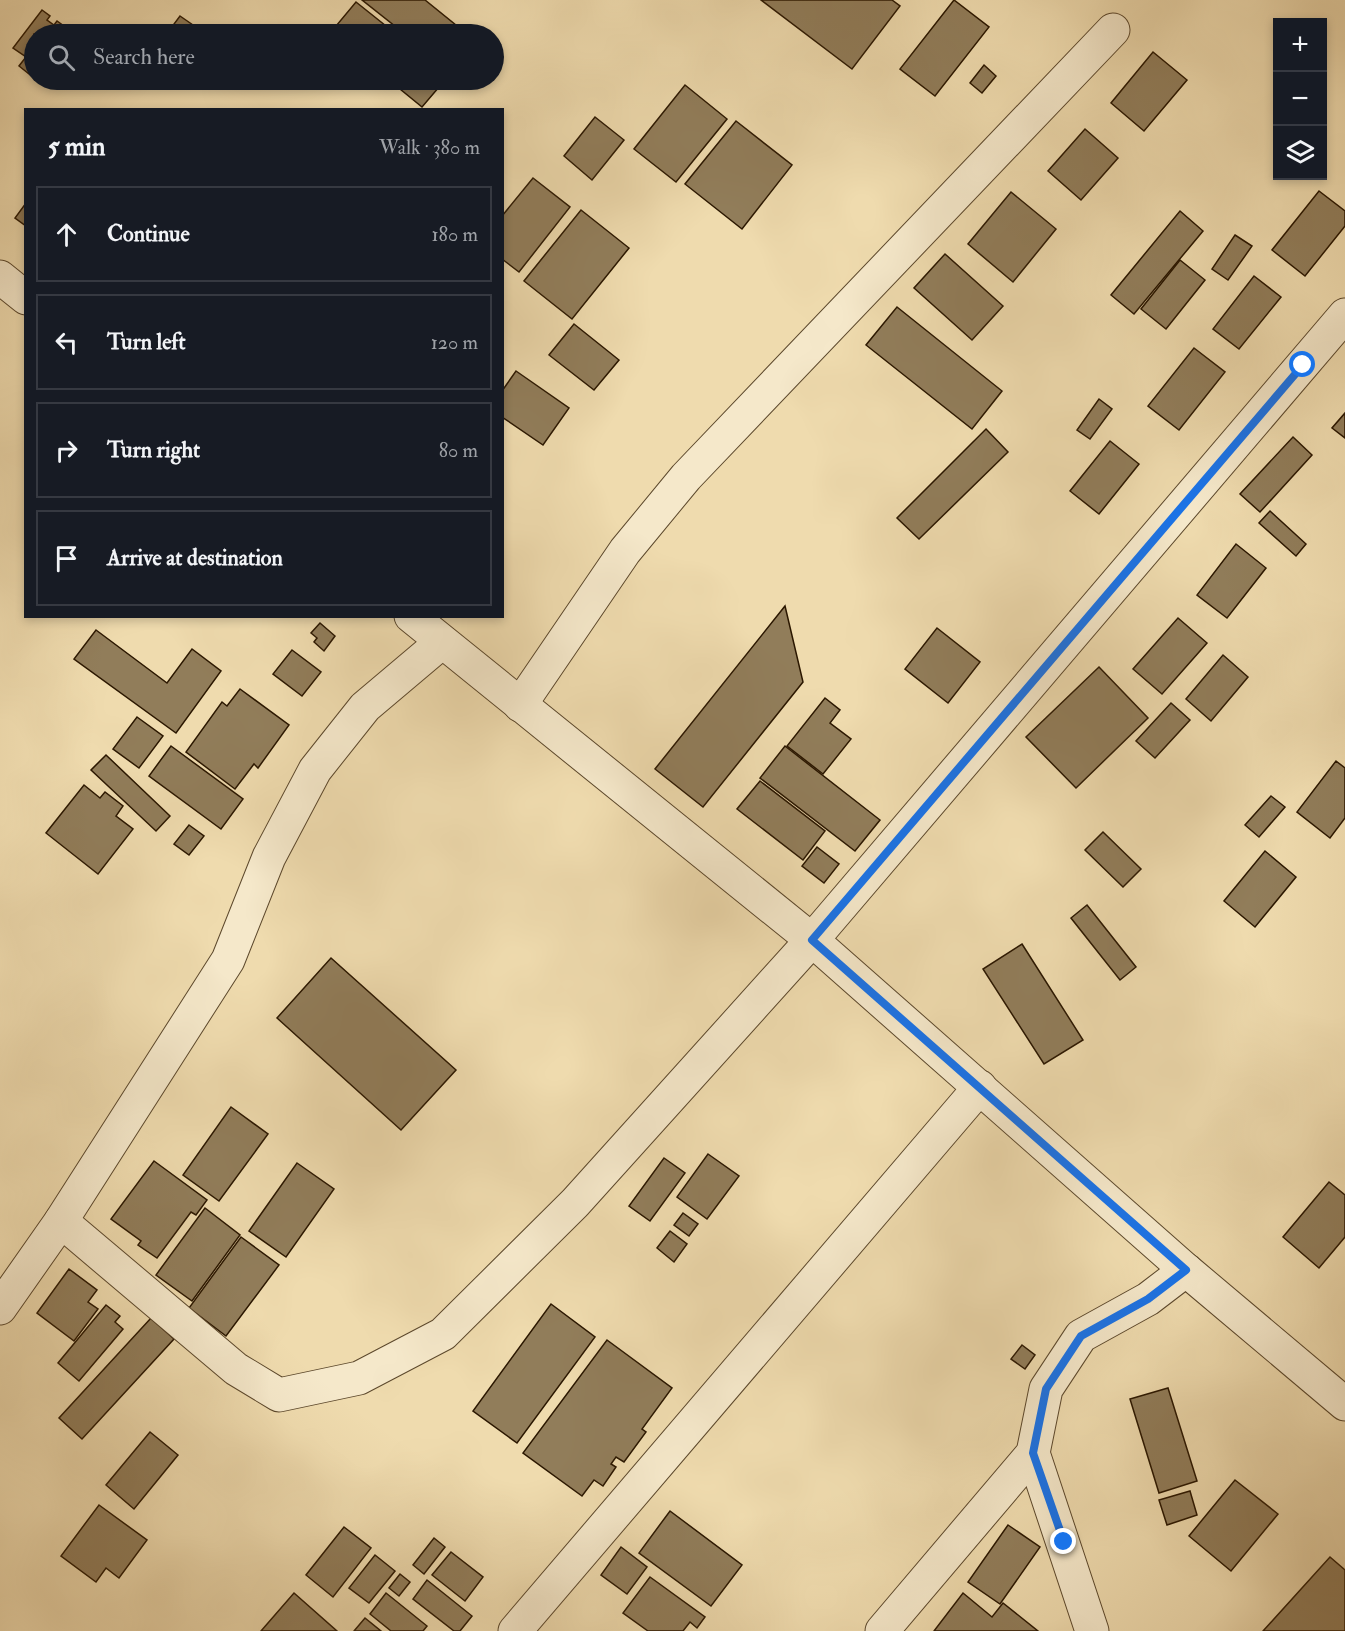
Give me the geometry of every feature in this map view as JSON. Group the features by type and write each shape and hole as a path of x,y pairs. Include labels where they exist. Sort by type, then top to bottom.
{"street":[{"path":"520,705 625,551 686,477 1113,30"},
{"path":"0,276 24,296"},
{"path":"61,1221 236,1369 279,1395 359,1378 443,1334 575,1203 812,940 1345,315"},
{"path":"413,618 812,940 1186,1270 1345,1404"},
{"path":"0,1308 61,1221 228,960 269,857 315,770 365,707 442,642"},
{"path":"515,1631 980,1087"},
{"path":"882,1631 1033,1453 1046,1389 1081,1336 1148,1299 1186,1270"},
{"path":"1033,1453 1092,1631"}],"building":[{"path":"362,0 425,0 455,24 392,24"},
{"path":"761,0 892,0 900,6 852,69"},
{"path":"954,0 989,27 935,96 900,69"},
{"path":"356,2 384,24 338,24"},
{"path":"42,10 50,16 47,20 53,24 31,24"},
{"path":"180,16 192,24 174,24"},
{"path":"24,34 24,56 13,48"},
{"path":"1153,52 1187,80 1144,131 1111,103"},
{"path":"24,60 24,70 19,66"},
{"path":"984,65 996,76 982,93 970,83"},
{"path":"685,85 727,119 676,182 634,149"},
{"path":"401,90 436,90 422,107"},
{"path":"595,117 624,140 592,180 564,156"},
{"path":"736,121 792,165 742,229 685,184"},
{"path":"1085,129 1118,158 1081,200 1048,171"},
{"path":"533,178 570,207 519,272 504,261 504,214"},
{"path":"1319,191 1345,211 1345,226 1305,276 1272,250"},
{"path":"1011,192 1056,229 1013,282 968,244"},
{"path":"24,206 24,225 15,218"},
{"path":"581,210 629,248 572,319 524,281"},
{"path":"1180,211 1203,231 1134,314 1111,295"},
{"path":"1235,235 1252,246 1228,280 1212,269"},
{"path":"945,254 1003,306 972,340 914,288"},
{"path":"1180,260 1205,280 1166,329 1141,309"},
{"path":"1254,276 1281,297 1239,349 1213,329"},
{"path":"897,307 1002,391 972,429 866,345"},
{"path":"574,324 619,360 594,390 549,355"},
{"path":"1194,348 1225,372 1179,430 1148,406"},
{"path":"516,371 569,408 543,445 504,418 504,388"},
{"path":"1099,399 1112,409 1090,439 1077,430"},
{"path":"1345,413 1345,438 1332,428"},
{"path":"986,429 1008,452 919,539 897,518"},
{"path":"1293,437 1312,455 1260,512 1240,494"},
{"path":"1110,441 1139,464 1099,514 1070,491"},
{"path":"1270,511 1306,544 1296,556 1259,523"},
{"path":"1236,544 1266,568 1227,618 1197,595"},
{"path":"785,606 803,682 703,807 655,769"},
{"path":"1178,618 1207,643 1162,694 1133,669"},
{"path":"320,623 335,636 324,651 314,642 317,638 311,633"},
{"path":"937,628 980,662 948,703 905,669"},
{"path":"96,630 167,683 192,649 221,671 176,733 74,659"},
{"path":"292,650 321,672 302,696 273,674"},
{"path":"1223,655 1248,677 1211,721 1186,699"},
{"path":"1099,667 1148,718 1076,788 1026,737"},
{"path":"240,689 289,725 258,768 254,764 235,789 186,752 222,702 227,706"},
{"path":"825,698 840,710 830,723 851,739 823,774 787,746"},
{"path":"1171,703 1190,720 1155,758 1136,741"},
{"path":"137,717 163,736 139,768 113,749"},
{"path":"171,746 243,799 221,829 149,776"},
{"path":"785,746 880,820 855,851 760,778"},
{"path":"106,755 170,816 156,831 91,770"},
{"path":"1336,761 1345,768 1345,818 1330,838 1297,812"},
{"path":"760,781 825,831 803,860 737,809"},
{"path":"84,785 100,798 105,792 123,806 116,816 133,829 98,874 46,833"},
{"path":"1271,796 1285,807 1259,837 1245,825"},
{"path":"189,825 204,836 189,855 174,844"},
{"path":"1103,832 1141,869 1123,887 1085,850"},
{"path":"817,847 839,864 824,883 802,866"},
{"path":"1265,851 1296,877 1255,927 1224,901"},
{"path":"1087,905 1136,967 1120,980 1071,918"},
{"path":"1022,944 1083,1040 1044,1064 983,969"},
{"path":"331,958 456,1070 401,1130 277,1018"},
{"path":"231,1107 268,1134 219,1201 183,1175"},
{"path":"708,1154 739,1176 707,1219 677,1197"},
{"path":"664,1158 685,1173 650,1221 629,1206"},
{"path":"154,1161 207,1200 196,1215 191,1212 157,1258 138,1245 141,1241 111,1219"},
{"path":"297,1163 334,1189 286,1257 249,1231"},
{"path":"1329,1182 1345,1195 1345,1237 1319,1268 1283,1237"},
{"path":"205,1208 240,1235 192,1301 156,1275"},
{"path":"683,1213 698,1224 689,1236 674,1225"},
{"path":"670,1231 687,1244 674,1262 657,1248"},
{"path":"241,1237 279,1265 226,1336 189,1308"},
{"path":"69,1269 97,1290 88,1302 98,1309 74,1341 37,1313"},
{"path":"551,1304 595,1337 517,1443 473,1411"},
{"path":"106,1305 120,1316 115,1322 123,1329 79,1381 58,1363"},
{"path":"151,1318 174,1339 82,1439 59,1418"},
{"path":"607,1340 672,1388 642,1429 646,1432 624,1462 616,1457 611,1464 616,1467 603,1486 594,1480 582,1496 523,1453"},
{"path":"1022,1345 1035,1355 1025,1369 1011,1359"},
{"path":"1168,1388 1197,1481 1159,1493 1130,1399"},
{"path":"150,1432 178,1455 134,1509 106,1485"},
{"path":"1235,1480 1278,1514 1231,1571 1189,1536"},
{"path":"1190,1491 1197,1515 1167,1525 1159,1500"},
{"path":"99,1505 147,1540 119,1578 106,1568 96,1582 61,1556"},
{"path":"670,1511 742,1565 711,1606 639,1553"},
{"path":"1008,1525 1040,1547 1000,1604 968,1582"},
{"path":"344,1527 371,1548 333,1597 306,1575"},
{"path":"434,1538 445,1547 424,1574 413,1565"},
{"path":"621,1547 647,1567 627,1594 601,1575"},
{"path":"451,1552 483,1577 465,1601 432,1575"},
{"path":"375,1555 395,1571 369,1603 349,1588"},
{"path":"1330,1557 1345,1570 1345,1631 1263,1631"},
{"path":"400,1574 410,1582 399,1596 389,1588"},
{"path":"650,1577 705,1617 697,1628 690,1622 683,1631 648,1631 623,1613"},
{"path":"427,1580 472,1616 460,1631 454,1631 413,1599"},
{"path":"294,1593 337,1631 261,1631"},
{"path":"386,1593 427,1626 423,1631 391,1631 370,1614"},
{"path":"963,1593 992,1617 1003,1603 1038,1631 934,1631"},
{"path":"365,1618 381,1631 354,1631"}],"route":[{"path":"1064,1542 1033,1453 1046,1389 1081,1336 1148,1299 1186,1270 812,940 1303,365"}]}
